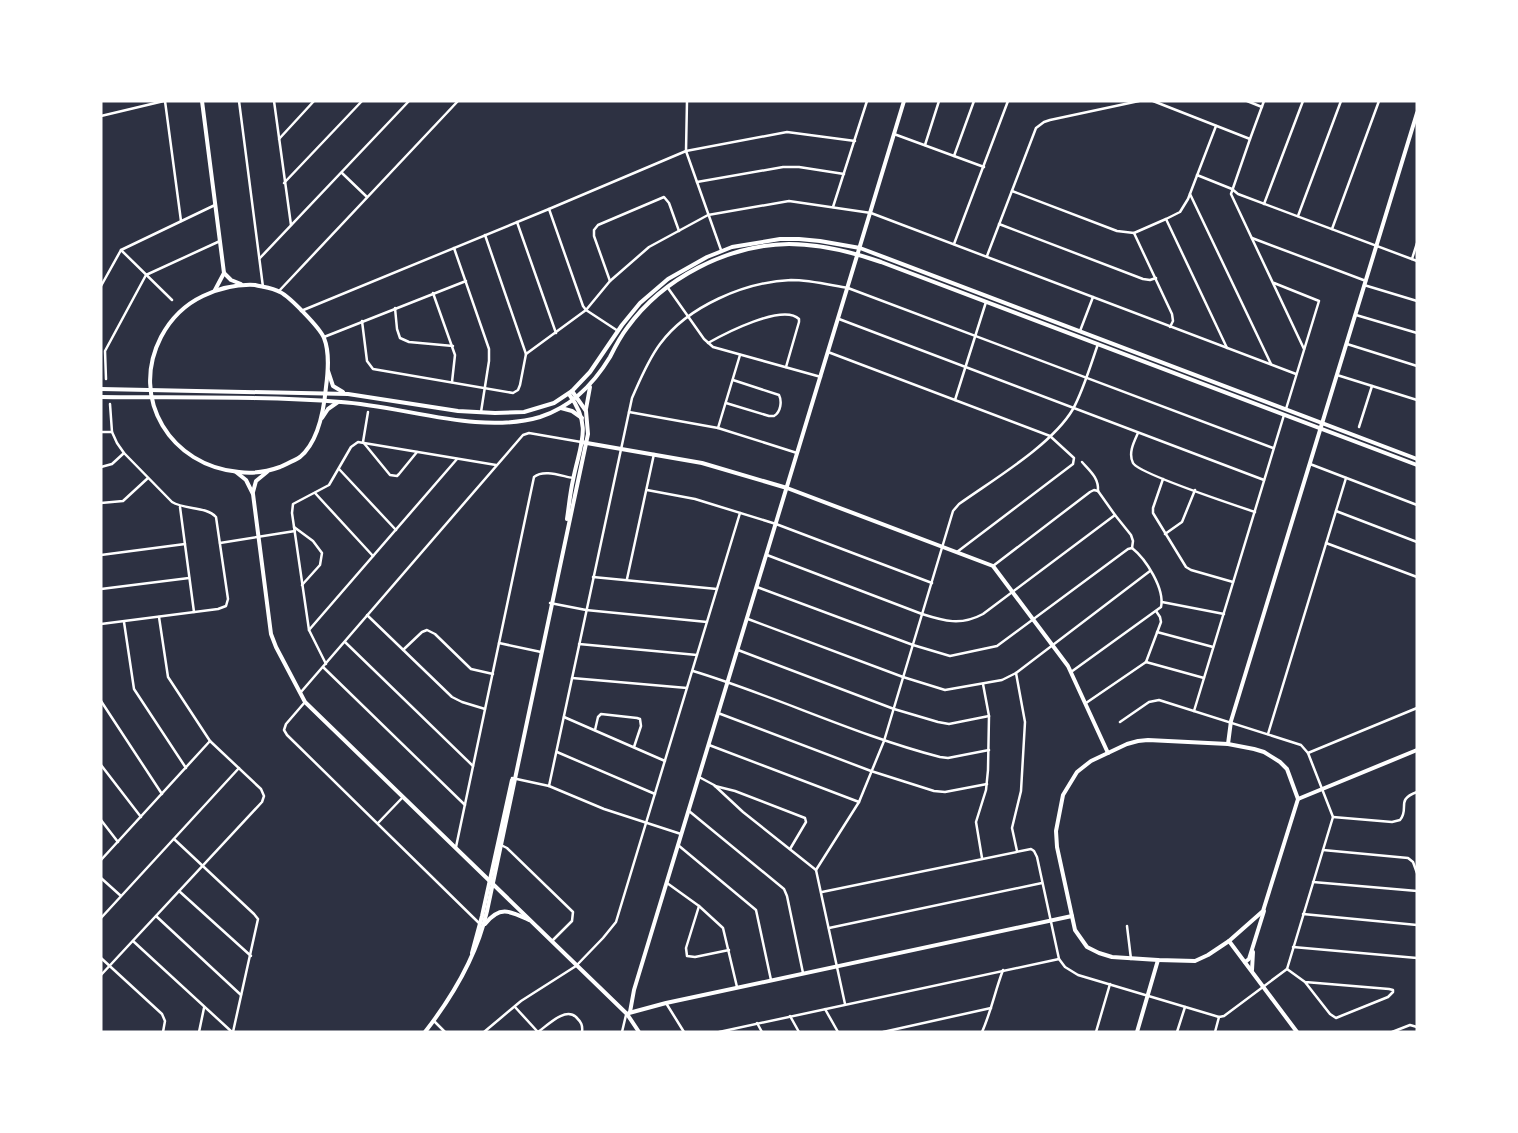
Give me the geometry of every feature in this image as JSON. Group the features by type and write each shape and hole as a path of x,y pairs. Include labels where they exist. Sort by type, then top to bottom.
{"street":[{"path":"101,116 164,101 181,222"},
{"path":"206,101 202,102 224,273 214,291"},
{"path":"239,101 263,287"},
{"path":"274,101 291,225"},
{"path":"279,138 314,101"},
{"path":"284,183 362,101"},
{"path":"260,258 409,101"},
{"path":"279,291 458,101"},
{"path":"687,101 686,150 721,250"},
{"path":"833,207 866,101"},
{"path":"622,1032 904,101"},
{"path":"925,145 939,101"},
{"path":"954,156 974,101"},
{"path":"954,244 1008,101"},
{"path":"987,256 1033,134 1040,124 1050,120 1139,101"},
{"path":"1153,101 1250,139"},
{"path":"1247,101 1262,107"},
{"path":"1264,101 1232,189 1233,199 1304,349"},
{"path":"1264,204 1303,101"},
{"path":"1298,216 1341,101"},
{"path":"1332,229 1379,101"},
{"path":"1228,744 1230,723 1417,113"},
{"path":"1012,191 1117,231 1134,233 1180,212 1186,204 1216,126"},
{"path":"301,311 549,209 686,150 787,132 855,141"},
{"path":"894,134 984,167"},
{"path":"698,182 783,167 798,167 844,174"},
{"path":"342,173 367,197"},
{"path":"1197,175 1232,189 1238,194 1417,261"},
{"path":"1190,194 1272,364"},
{"path":"610,281 594,236 594,230 598,225 664,197 669,202 679,231"},
{"path":"526,354 586,310 610,281 645,250 708,215 783,202 797,202 871,213 1296,374"},
{"path":"102,284 122,250 215,205"},
{"path":"549,209 578,294 586,310 618,331"},
{"path":"1166,219 1227,348"},
{"path":"517,222 556,333"},
{"path":"999,224 1143,278 1150,280 1156,278"},
{"path":"1134,233 1172,314 1173,321 1170,327"},
{"path":"362,321 367,362 370,367 513,393 518,390 526,354 485,235"},
{"path":"1250,237 1365,283 1417,301"},
{"path":"101,389 348,394 433,407 482,412 524,412 547,406 570,392 590,372 640,303 657,288 686,268 721,250 771,240 800,239 860,248 1417,459"},
{"path":"106,379 103,351 146,275 220,241"},
{"path":"1412,260 1417,243"},
{"path":"551,603 567,522 573,478 588,428 587,396 591,385 633,320 642,309 667,287 730,253 764,247 790,244 804,245 858,254 1417,465"},
{"path":"454,248 489,349 482,412"},
{"path":"122,250 172,300"},
{"path":"224,273 231,280 243,285 279,291 301,311 324,337 328,371 322,418"},
{"path":"549,786 620,449 629,412 638,386 656,349 665,338 688,316 732,292 750,286 791,280 848,288 1273,448"},
{"path":"324,337 466,281"},
{"path":"1272,283 1319,301 1286,409"},
{"path":"243,285 214,291 190,303 178,312 168,325 153,356 151,398 157,416 173,440 186,452 210,466 236,472 257,473 291,462 302,454 322,418 332,406 340,402"},
{"path":"667,287 708,343 713,347 821,376"},
{"path":"433,293 456,355 452,382"},
{"path":"1080,331 1093,297"},
{"path":"956,400 986,302"},
{"path":"395,308 400,338 409,342 452,346"},
{"path":"708,343 753,321 785,314 794,315 799,319 799,322 786,367"},
{"path":"1355,314 1417,333"},
{"path":"839,319 1264,480"},
{"path":"816,870 859,802 884,741 942,547 956,508 1050,436 1073,408 1098,344"},
{"path":"1346,344 1417,366"},
{"path":"828,352 1050,436 1074,458 1074,464 957,552"},
{"path":"718,428 740,354"},
{"path":"328,371 333,386 339,391 348,394"},
{"path":"1336,375 1417,400"},
{"path":"726,403 774,416 778,412 781,403 778,395 733,380"},
{"path":"101,397 325,401 368,405 455,420 514,422 547,414 561,408 591,385"},
{"path":"1360,427 1372,386"},
{"path":"570,392 586,411"},
{"path":"491,882 501,845 584,442 582,418 575,398"},
{"path":"101,624 223,608 228,603 215,515 206,511 180,507 172,502 124,453 112,432 110,404"},
{"path":"561,408 572,411 582,418"},
{"path":"368,412 363,442 388,473 394,476 399,474 417,452"},
{"path":"629,412 718,428 798,453"},
{"path":"1194,711 1284,415"},
{"path":"101,432 112,432"},
{"path":"300,693 496,465 526,433 702,463 787,488 993,566 1071,672 1108,753"},
{"path":"1138,433 1132,450 1134,464 1139,469 1255,512"},
{"path":"465,804 325,666 309,630 292,513 294,504 329,485 351,447 356,443 363,442 496,465"},
{"path":"101,467 112,464 124,453"},
{"path":"627,580 654,454"},
{"path":"309,630 457,459"},
{"path":"1071,672 1156,611 1161,607 1162,602 1160,587 1155,576 1132,548 1133,541 1131,535 1098,491 1098,482 1095,475 1082,462"},
{"path":"1310,464 1417,505"},
{"path":"338,469 396,530"},
{"path":"269,470 256,481 253,494 271,634 305,702 576,966 628,1013 639,1032"},
{"path":"236,472 246,480 253,494"},
{"path":"455,848 534,477 545,473 573,478"},
{"path":"101,503 124,501 148,478"},
{"path":"1268,734 1346,478"},
{"path":"1163,479 1153,511 1165,534 1188,569 1233,582"},
{"path":"647,490 695,500 776,524 932,583"},
{"path":"1165,534 1182,522 1195,490"},
{"path":"993,566 1090,492 1098,491"},
{"path":"315,493 373,556"},
{"path":"180,507 194,612"},
{"path":"1336,511 1417,542"},
{"path":"484,1032 515,1007 576,966 616,922 740,513"},
{"path":"767,555 946,622 976,618 983,614 1115,516"},
{"path":"294,527 313,541 322,553 320,565 302,585"},
{"path":"220,542 295,532"},
{"path":"1326,543 1417,577"},
{"path":"101,555 185,544"},
{"path":"757,587 912,645 950,656 997,646 1128,549 1132,548"},
{"path":"748,619 903,677 945,690 1002,680 1016,674 1052,644 1150,571"},
{"path":"593,577 717,589"},
{"path":"101,589 190,578"},
{"path":"1162,602 1224,614"},
{"path":"551,603 586,610 707,622"},
{"path":"1086,703 1146,662 1160,622 1160,617 1156,611"},
{"path":"367,616 452,697 486,709"},
{"path":"101,975 263,800 264,793 261,789 210,741 168,677 159,617"},
{"path":"124,622 134,689 186,768"},
{"path":"403,650 422,632 427,630 435,634 471,669 493,674"},
{"path":"1157,632 1214,648"},
{"path":"345,642 473,766"},
{"path":"499,643 540,652"},
{"path":"579,644 697,655"},
{"path":"738,650 894,709 945,724 990,716"},
{"path":"1146,662 1204,678"},
{"path":"693,671 728,682 884,741 944,758 989,750"},
{"path":"1016,674 1025,722 1021,790 1012,828 1017,851"},
{"path":"572,678 687,688"},
{"path":"982,858 976,822 987,784 990,716 983,684"},
{"path":"822,892 1028,849 1036,853 1059,959 1070,971 1219,1017 1229,1012 1287,969 1333,817 1308,753 1301,745 1158,700 1152,700 1120,722"},
{"path":"101,701 162,794"},
{"path":"305,702 286,724 285,732 482,926"},
{"path":"1308,753 1417,708"},
{"path":"718,713 871,771 941,792 987,784"},
{"path":"595,730 598,717 601,714 640,719 641,723 634,747"},
{"path":"564,717 665,761"},
{"path":"1245,962 1249,959 1266,906 1298,799 1291,776 1280,762 1254,748 1228,744 1141,740 1108,753 1081,768 1065,790 1061,801 1056,842 1077,934 1088,947 1106,956 1131,959 1182,962 1199,960 1229,940 1258,917 1266,906"},
{"path":"101,860 210,741"},
{"path":"709,745 859,802"},
{"path":"1298,799 1417,750"},
{"path":"557,752 655,794"},
{"path":"101,765 141,817"},
{"path":"101,918 239,768"},
{"path":"699,777 714,786 816,870 845,1004"},
{"path":"514,778 549,786 604,809 682,834"},
{"path":"425,1032 456,988 470,959 482,926 514,778"},
{"path":"714,786 735,791 805,818 806,822 790,849"},
{"path":"1333,817 1392,822 1400,820 1403,817 1404,802 1407,796 1417,792"},
{"path":"377,823 403,797"},
{"path":"689,811 784,889 803,973"},
{"path":"101,820 118,842"},
{"path":"133,941 232,1032 251,956 258,922 257,917 174,839"},
{"path":"501,845 510,851 573,912 572,921 552,942"},
{"path":"678,845 756,910 771,980"},
{"path":"1322,850 1408,858 1413,862 1417,874"},
{"path":"101,878 121,896"},
{"path":"1313,882 1417,891"},
{"path":"667,883 722,925 737,988"},
{"path":"829,928 1042,883"},
{"path":"179,891 251,956"},
{"path":"699,906 686,948 687,956 695,957 729,950"},
{"path":"482,926 492,916 502,911 510,911 529,920"},
{"path":"1303,914 1417,925"},
{"path":"156,916 241,995"},
{"path":"628,1013 803,973 1072,916"},
{"path":"1127,926 1131,959"},
{"path":"1229,940 1297,1032"},
{"path":"1252,971 1253,944"},
{"path":"1293,947 1417,958"},
{"path":"101,958 162,1014 165,1021 163,1032"},
{"path":"719,1032 1059,959"},
{"path":"1137,1032 1158,960"},
{"path":"1287,969 1305,982 1330,1014 1336,1018 1388,997 1393,990 1305,982"},
{"path":"982,1032 1003,970"},
{"path":"1096,1032 1110,984"},
{"path":"666,1003 684,1032"},
{"path":"515,1007 538,1032 568,1013 580,1020 583,1027 582,1032"},
{"path":"1177,1032 1185,1007"},
{"path":"199,1032 204,1008"},
{"path":"883,1032 991,1008"},
{"path":"825,1009 838,1032"},
{"path":"790,1016 799,1032"},
{"path":"1215,1032 1219,1017"},
{"path":"434,1021 445,1032"},
{"path":"757,1023 762,1032"},
{"path":"1392,1032 1410,1025 1416,1027"},
{"path":"489,1028 492,1032"}]}
